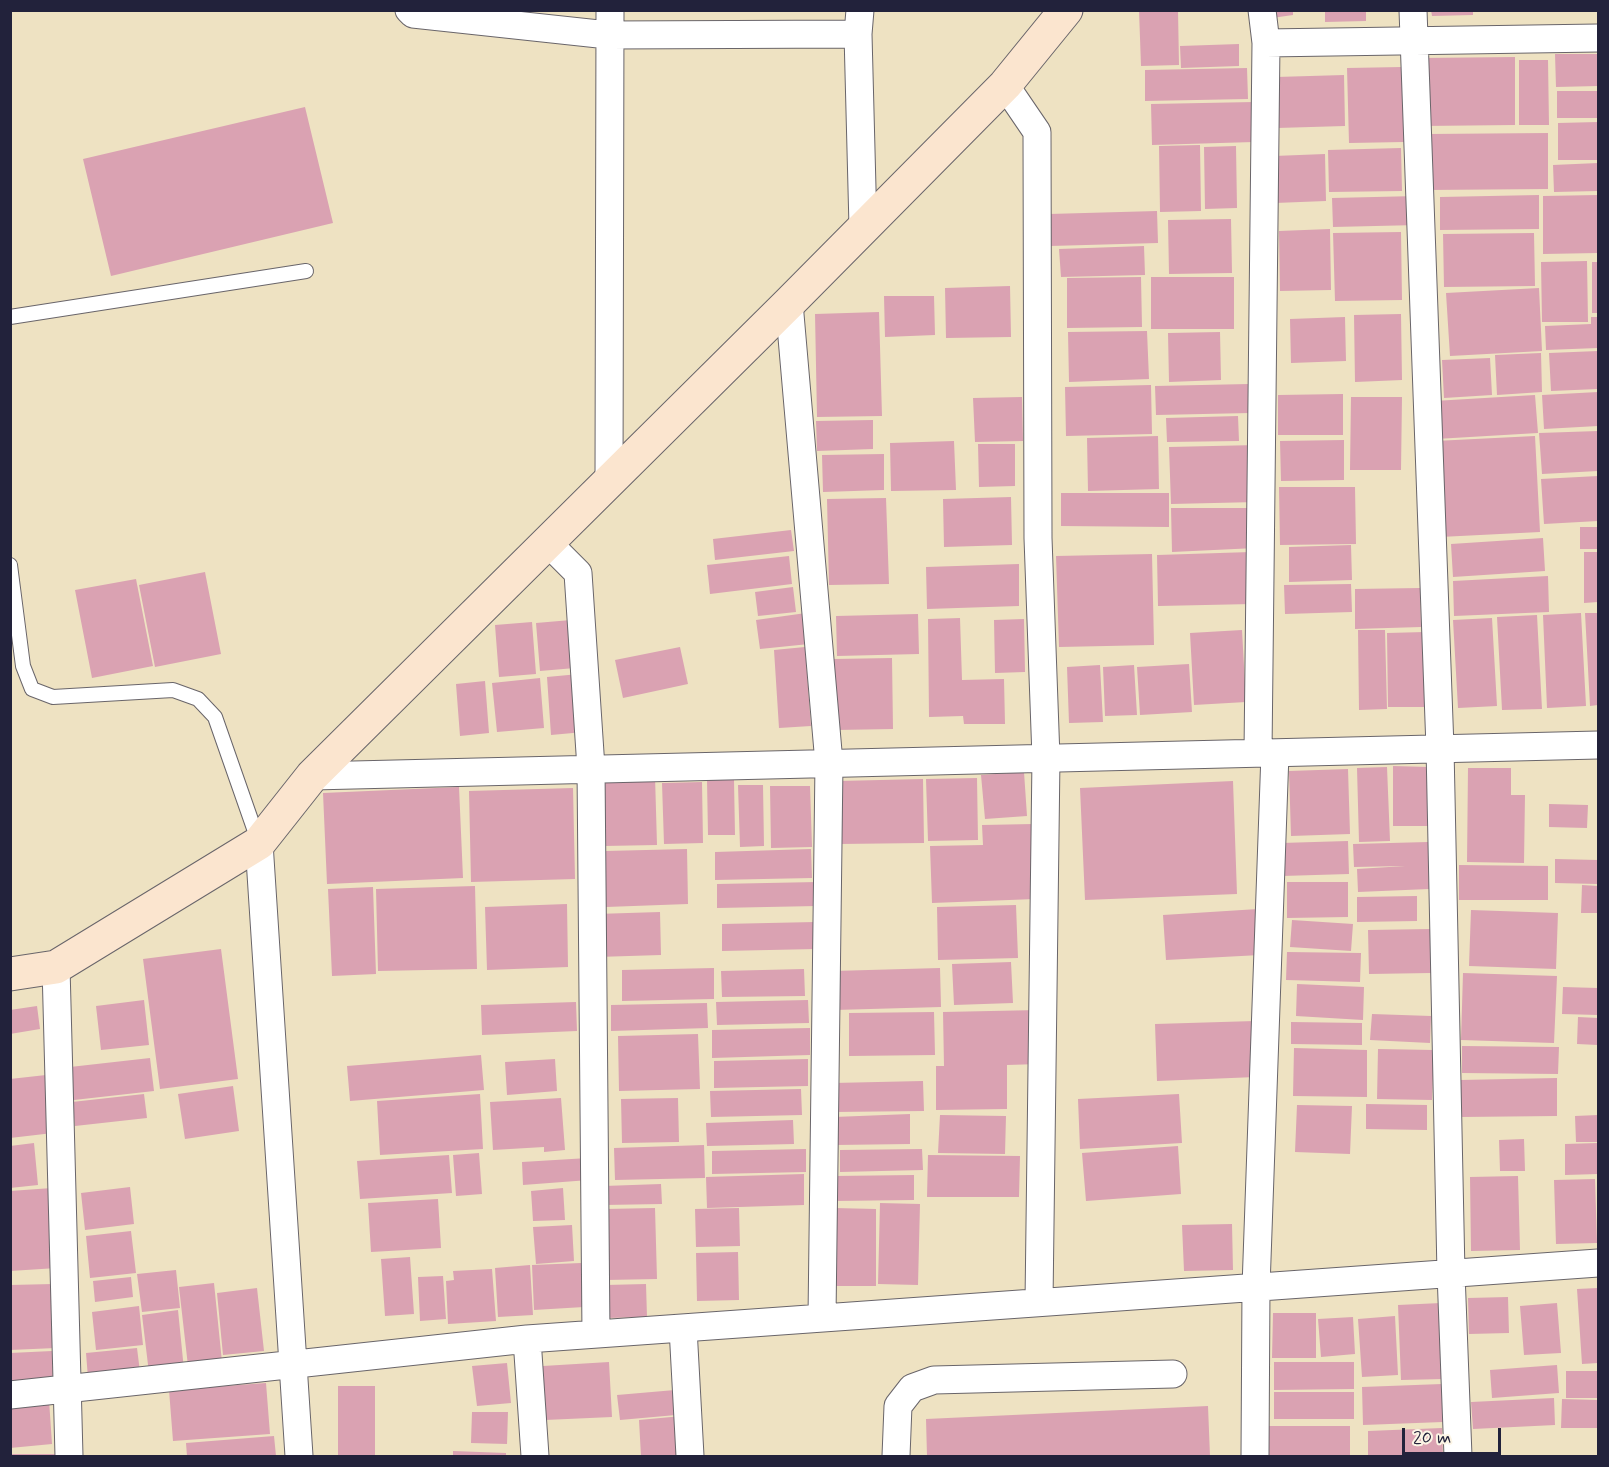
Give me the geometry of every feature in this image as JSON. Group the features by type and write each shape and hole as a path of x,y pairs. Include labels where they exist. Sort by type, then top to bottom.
{"main road":[{"path":"10,974 56,967 259,843 312,776 789,303 1005,85 1064,12"}],"street":[{"path":"409,10 413,14 609,23 859,22 862,227"},
{"path":"1255,1456 1256,1287 1267,752 1266,43 1262,10"},
{"path":"1413,10 1440,748 1451,1273 1458,1456"},
{"path":"609,23 609,480"},
{"path":"1266,43 1599,38"},
{"path":"1005,85 1037,132 1038,538 1046,758 1039,1302"},
{"path":"789,303 830,763 822,1317"},
{"path":"547,542 578,573 591,768 596,1334"},
{"path":"312,776 1599,745"},
{"path":"259,843 299,1456"},
{"path":"56,967 69,1456"},
{"path":"10,1395 67,1391 527,1339 1599,1263"},
{"path":"683,1328 690,1456"},
{"path":"527,1339 535,1456"},
{"path":"896,1456 898,1406 912,1388 934,1380 1173,1374"}],"lane":[{"path":"10,317 306,270"},
{"path":"10,565 23,666 32,689 53,697 173,690 198,699 215,717 259,843"}],"building":[{"path":"1139,10 1178,10 1179,65 1141,66"},
{"path":"1264,10 1293,10 1293,15 1265,19"},
{"path":"1325,10 1366,10 1366,21 1325,22"},
{"path":"1431,10 1473,10 1473,15 1432,16"},
{"path":"1239,44 1239,66 1181,68 1180,46"},
{"path":"1555,54 1598,54 1598,86 1556,87"},
{"path":"1515,57 1515,125 1422,126 1422,58"},
{"path":"1519,60 1548,60 1549,125 1519,125"},
{"path":"1402,67 1404,142 1349,143 1347,68"},
{"path":"1247,68 1248,99 1145,101 1145,70"},
{"path":"1344,75 1345,126 1277,128 1276,77"},
{"path":"1557,91 1598,91 1598,118 1557,118"},
{"path":"1254,102 1254,142 1152,145 1151,104"},
{"path":"305,107 333,223 111,276 83,159"},
{"path":"1598,122 1598,160 1558,160 1558,123"},
{"path":"1548,133 1548,189 1428,190 1428,134"},
{"path":"1200,145 1201,211 1160,212 1159,146"},
{"path":"1236,146 1237,208 1205,209 1204,147"},
{"path":"1401,148 1402,191 1329,192 1328,150"},
{"path":"1325,154 1326,201 1275,203 1274,156"},
{"path":"1598,163 1598,191 1554,192 1553,165"},
{"path":"1539,195 1539,229 1440,230 1440,197"},
{"path":"1598,195 1598,253 1543,254 1543,196"},
{"path":"1417,196 1418,225 1333,227 1332,198"},
{"path":"1157,211 1158,243 1050,246 1049,214"},
{"path":"1231,219 1232,273 1169,274 1168,220"},
{"path":"1330,229 1331,290 1280,291 1279,231"},
{"path":"1401,232 1402,300 1335,301 1333,233"},
{"path":"1534,233 1535,286 1444,287 1443,234"},
{"path":"1144,246 1145,275 1061,277 1059,249"},
{"path":"1587,261 1588,322 1542,322 1541,262"},
{"path":"1592,262 1598,262 1598,313 1592,313"},
{"path":"1141,277 1142,327 1067,328 1067,278"},
{"path":"1151,277 1234,277 1234,329 1151,329"},
{"path":"1010,286 1011,337 946,338 945,288"},
{"path":"1539,288 1542,351 1450,356 1446,293"},
{"path":"884,296 934,296 935,335 885,337"},
{"path":"879,312 882,416 817,417 815,314"},
{"path":"1401,314 1402,380 1355,382 1354,315"},
{"path":"1345,317 1346,361 1291,363 1290,319"},
{"path":"1591,317 1598,317 1598,348 1546,350 1545,326 1591,324"},
{"path":"1147,331 1149,379 1069,382 1068,332"},
{"path":"1220,332 1221,380 1169,382 1168,333"},
{"path":"1598,351 1598,389 1551,391 1549,353"},
{"path":"1541,353 1542,392 1497,395 1495,355"},
{"path":"1490,358 1492,395 1444,398 1442,360"},
{"path":"1249,384 1250,413 1156,415 1155,386"},
{"path":"1151,385 1152,434 1066,436 1065,387"},
{"path":"1598,392 1598,426 1544,429 1542,395"},
{"path":"1343,394 1343,435 1278,435 1278,395"},
{"path":"1535,395 1538,433 1436,439 1434,401"},
{"path":"1022,397 1023,441 975,442 973,398"},
{"path":"1351,397 1402,397 1401,470 1350,470"},
{"path":"1238,416 1239,441 1167,442 1166,418"},
{"path":"873,420 873,449 817,451 816,421"},
{"path":"1598,431 1598,471 1542,474 1539,433"},
{"path":"1158,436 1159,489 1088,491 1087,438"},
{"path":"1535,436 1540,532 1440,537 1435,441"},
{"path":"1344,440 1344,480 1281,481 1280,441"},
{"path":"954,441 956,490 891,491 890,443"},
{"path":"978,444 1015,444 1015,486 979,487"},
{"path":"1257,445 1257,502 1171,504 1169,447"},
{"path":"884,454 884,490 823,492 822,455"},
{"path":"1598,476 1598,521 1544,524 1541,479"},
{"path":"1279,487 1355,487 1356,544 1280,545"},
{"path":"1061,493 1169,493 1169,527 1061,526"},
{"path":"1011,497 1012,545 944,547 943,499"},
{"path":"886,498 889,584 829,585 827,499"},
{"path":"1171,508 1255,508 1256,548 1172,552"},
{"path":"1580,527 1598,527 1598,549 1580,549"},
{"path":"791,530 794,551 715,560 713,539"},
{"path":"1543,538 1545,571 1453,577 1451,544"},
{"path":"1351,545 1352,580 1289,582 1289,547"},
{"path":"1251,552 1252,604 1158,606 1157,555"},
{"path":"1584,552 1598,552 1598,602 1584,603"},
{"path":"1152,554 1154,645 1059,647 1056,556"},
{"path":"789,556 792,584 710,594 707,565"},
{"path":"1019,564 1019,606 927,609 926,567"},
{"path":"205,572 221,654 155,667 139,585"},
{"path":"1548,576 1549,612 1454,616 1453,581"},
{"path":"136,579 153,666 92,678 75,590"},
{"path":"1351,584 1352,612 1285,614 1284,585"},
{"path":"793,587 796,612 758,616 755,592"},
{"path":"1420,588 1421,627 1355,629 1355,589"},
{"path":"806,613 809,644 760,649 756,620"},
{"path":"1581,613 1586,706 1547,708 1543,615"},
{"path":"1585,613 1598,613 1598,705 1590,706"},
{"path":"918,614 919,654 837,656 836,616"},
{"path":"1537,615 1542,709 1502,710 1497,617"},
{"path":"960,618 962,680 1004,679 1005,724 964,724 963,716 929,717 928,619"},
{"path":"1492,618 1497,706 1458,708 1453,620"},
{"path":"1024,619 1025,672 995,673 994,620"},
{"path":"571,620 575,668 540,671 536,623"},
{"path":"532,622 536,674 499,677 495,625"},
{"path":"1242,630 1246,702 1194,705 1190,633"},
{"path":"1358,630 1385,630 1387,709 1359,710"},
{"path":"1425,632 1427,707 1388,707 1387,633"},
{"path":"680,647 688,684 623,698 615,660"},
{"path":"805,647 811,726 779,728 774,650"},
{"path":"892,658 893,729 836,730 834,659"},
{"path":"1189,664 1192,712 1140,715 1137,667"},
{"path":"1100,665 1103,722 1069,723 1067,667"},
{"path":"1134,665 1137,715 1105,716 1103,667"},
{"path":"579,674 584,732 551,735 547,677"},
{"path":"540,678 544,728 497,732 492,683"},
{"path":"485,681 489,733 460,736 456,684"},
{"path":"1393,766 1429,767 1429,826 1393,826"},
{"path":"1387,767 1390,841 1359,842 1357,768"},
{"path":"1468,768 1511,768 1511,795 1525,795 1524,863 1467,862"},
{"path":"1348,769 1350,834 1291,836 1289,771"},
{"path":"1024,772 1027,816 985,819 981,775"},
{"path":"655,776 657,845 604,846 602,777"},
{"path":"977,778 978,840 928,841 926,779"},
{"path":"923,779 924,843 839,844 838,781"},
{"path":"707,780 734,780 735,835 708,835"},
{"path":"1233,781 1237,894 1085,900 1080,788"},
{"path":"702,782 703,843 664,844 662,783"},
{"path":"738,785 763,785 764,846 740,847"},
{"path":"770,786 810,786 812,847 771,848"},
{"path":"459,787 463,878 327,884 323,793"},
{"path":"573,788 575,879 471,882 469,791"},
{"path":"1549,804 1588,805 1587,828 1549,827"},
{"path":"1033,824 1035,899 932,903 930,846 983,845 982,825"},
{"path":"1348,841 1349,874 1282,876 1281,843"},
{"path":"1428,842 1429,889 1358,892 1357,869 1405,866 1354,867 1353,844"},
{"path":"687,849 688,904 606,907 605,851"},
{"path":"811,849 812,878 715,880 715,852"},
{"path":"1555,859 1598,860 1598,884 1555,883"},
{"path":"1459,865 1548,866 1548,900 1459,900"},
{"path":"817,882 817,906 717,908 717,884"},
{"path":"1287,882 1348,882 1348,917 1287,918"},
{"path":"1582,885 1598,886 1598,913 1581,913"},
{"path":"475,886 477,969 378,971 376,889"},
{"path":"373,887 376,974 332,976 328,889"},
{"path":"1417,896 1417,921 1357,922 1357,897"},
{"path":"567,904 568,967 487,970 485,907"},
{"path":"1016,905 1018,958 938,960 937,907"},
{"path":"1258,909 1260,955 1166,960 1163,915"},
{"path":"1471,910 1558,913 1556,969 1469,966"},
{"path":"660,912 661,955 597,957 596,914"},
{"path":"1292,920 1353,924 1351,951 1290,947"},
{"path":"815,922 816,949 722,951 722,924"},
{"path":"1431,929 1431,973 1369,974 1368,930"},
{"path":"221,949 238,1079 160,1089 143,959"},
{"path":"1287,952 1361,953 1360,982 1286,980"},
{"path":"1011,962 1013,1003 954,1005 952,964"},
{"path":"714,968 714,999 622,1001 622,970"},
{"path":"940,968 941,1007 835,1010 833,971"},
{"path":"804,969 805,996 722,997 721,971"},
{"path":"1463,973 1557,976 1554,1043 1461,1040"},
{"path":"1297,984 1364,987 1363,1020 1296,1016"},
{"path":"1563,987 1598,988 1598,1015 1562,1014"},
{"path":"144,1000 149,1045 101,1050 96,1006"},
{"path":"808,1000 809,1023 717,1025 716,1002"},
{"path":"576,1002 577,1031 482,1035 481,1005"},
{"path":"707,1003 708,1028 611,1031 611,1005"},
{"path":"37,1006 40,1029 10,1034 10,1010"},
{"path":"1039,1010 1040,1064 1007,1065 1007,1109 936,1110 936,1066 944,1066 943,1012"},
{"path":"934,1012 935,1055 849,1056 849,1013"},
{"path":"1372,1014 1431,1016 1430,1043 1370,1040"},
{"path":"1578,1017 1598,1018 1598,1045 1577,1044"},
{"path":"1255,1021 1256,1077 1157,1081 1155,1024"},
{"path":"1291,1022 1362,1023 1362,1045 1291,1044"},
{"path":"810,1028 810,1055 712,1058 712,1030"},
{"path":"698,1034 700,1089 619,1091 618,1036"},
{"path":"1462,1046 1559,1047 1558,1074 1462,1073"},
{"path":"1294,1048 1367,1050 1367,1097 1293,1096"},
{"path":"1378,1049 1434,1050 1432,1100 1377,1099"},
{"path":"481,1055 484,1090 350,1101 347,1066"},
{"path":"150,1058 154,1091 74,1100 70,1067"},
{"path":"555,1059 557,1091 507,1095 505,1062"},
{"path":"808,1059 808,1086 714,1088 714,1061"},
{"path":"46,1075 53,1133 10,1138 10,1079"},
{"path":"1557,1078 1557,1116 1461,1117 1460,1080"},
{"path":"923,1081 924,1111 834,1112 833,1083"},
{"path":"233,1086 239,1131 185,1139 178,1094"},
{"path":"801,1089 802,1115 711,1117 710,1091"},
{"path":"144,1094 147,1118 75,1126 72,1102"},
{"path":"480,1094 483,1149 380,1155 377,1101"},
{"path":"1179,1094 1182,1143 1080,1149 1078,1099"},
{"path":"561,1098 565,1150 544,1152 544,1147 493,1150 490,1102"},
{"path":"678,1098 679,1142 622,1143 621,1099"},
{"path":"1366,1104 1427,1105 1427,1130 1366,1129"},
{"path":"1297,1105 1352,1106 1350,1154 1295,1152"},
{"path":"910,1114 910,1144 835,1145 834,1117"},
{"path":"940,1115 1006,1116 1005,1154 938,1153"},
{"path":"1598,1115 1598,1142 1576,1142 1575,1116"},
{"path":"793,1120 794,1144 707,1146 706,1123"},
{"path":"1524,1139 1525,1171 1500,1171 1499,1140"},
{"path":"34,1143 38,1185 10,1188 10,1146"},
{"path":"1598,1143 1598,1174 1565,1175 1565,1144"},
{"path":"704,1145 705,1178 615,1180 614,1148"},
{"path":"1178,1146 1181,1194 1086,1201 1082,1153"},
{"path":"806,1149 806,1172 712,1174 712,1151"},
{"path":"922,1149 923,1170 840,1172 840,1150"},
{"path":"479,1153 482,1194 456,1196 453,1155"},
{"path":"449,1155 452,1193 360,1199 357,1161"},
{"path":"928,1155 1020,1156 1019,1197 927,1197"},
{"path":"588,1158 589,1180 523,1185 522,1162"},
{"path":"804,1174 804,1205 707,1208 706,1177"},
{"path":"914,1175 914,1200 834,1201 834,1176"},
{"path":"1518,1176 1520,1250 1471,1251 1470,1177"},
{"path":"1595,1179 1597,1243 1556,1244 1554,1180"},
{"path":"661,1184 662,1204 604,1205 604,1186"},
{"path":"130,1187 134,1224 85,1230 81,1193"},
{"path":"52,1188 57,1268 10,1271 10,1191"},
{"path":"563,1188 565,1220 533,1221 531,1191"},
{"path":"438,1199 441,1248 371,1252 368,1203"},
{"path":"880,1203 920,1204 918,1285 878,1284"},
{"path":"655,1208 657,1279 606,1280 605,1209"},
{"path":"739,1208 740,1246 696,1247 695,1209"},
{"path":"834,1208 876,1209 876,1286 833,1286"},
{"path":"1232,1224 1233,1270 1184,1271 1182,1225"},
{"path":"572,1225 574,1261 536,1264 533,1227"},
{"path":"131,1231 136,1273 90,1278 86,1236"},
{"path":"738,1252 739,1300 697,1301 696,1253"},
{"path":"410,1257 414,1314 385,1316 381,1259"},
{"path":"581,1263 584,1307 534,1310 532,1265"},
{"path":"530,1265 533,1315 498,1317 495,1268"},
{"path":"492,1269 496,1321 448,1324 446,1281 454,1280 453,1271"},
{"path":"176,1270 180,1308 142,1312 137,1274"},
{"path":"443,1276 446,1319 420,1321 418,1277"},
{"path":"131,1277 133,1297 95,1302 93,1281"},
{"path":"214,1283 222,1362 188,1366 179,1287"},
{"path":"53,1284 56,1348 10,1350 10,1285"},
{"path":"646,1284 647,1317 607,1318 606,1285"},
{"path":"257,1288 264,1351 223,1355 217,1293"},
{"path":"1598,1288 1598,1363 1582,1364 1577,1289"},
{"path":"1508,1297 1509,1333 1469,1334 1468,1298"},
{"path":"1441,1303 1444,1379 1401,1380 1398,1305"},
{"path":"1557,1303 1561,1353 1524,1355 1520,1306"},
{"path":"139,1306 143,1345 96,1350 92,1312"},
{"path":"178,1310 184,1370 149,1373 142,1315"},
{"path":"1273,1313 1316,1313 1316,1358 1272,1358"},
{"path":"1395,1316 1398,1375 1362,1377 1358,1319"},
{"path":"1353,1317 1355,1354 1321,1357 1318,1319"},
{"path":"137,1348 140,1372 88,1378 86,1353"},
{"path":"52,1351 53,1383 10,1385 10,1353"},
{"path":"609,1362 612,1417 545,1420 543,1366"},
{"path":"1274,1362 1354,1362 1354,1389 1274,1390"},
{"path":"507,1363 511,1403 477,1406 472,1366"},
{"path":"1557,1365 1559,1393 1492,1398 1490,1370"},
{"path":"1566,1371 1598,1371 1598,1398 1566,1398"},
{"path":"266,1383 270,1434 173,1441 169,1390"},
{"path":"1442,1384 1443,1422 1363,1425 1362,1387"},
{"path":"338,1386 375,1386 375,1456 338,1456"},
{"path":"675,1390 676,1415 620,1420 617,1395"},
{"path":"1274,1392 1354,1392 1354,1419 1274,1419"},
{"path":"1554,1398 1555,1425 1473,1429 1471,1402"},
{"path":"1562,1399 1598,1400 1598,1428 1561,1428"},
{"path":"49,1400 52,1444 10,1448 10,1403"},
{"path":"1208,1406 1210,1456 927,1456 926,1419"},
{"path":"472,1412 508,1412 507,1444 471,1443"},
{"path":"682,1416 685,1456 641,1456 639,1420"},
{"path":"1268,1426 1350,1426 1350,1456 1268,1456"},
{"path":"1442,1428 1443,1456 1368,1456 1368,1431"},
{"path":"274,1436 276,1456 187,1456 186,1443"},
{"path":"453,1451 506,1453 506,1456 453,1456"},
{"path":"10,1454 61,1454 61,1456 10,1456"}]}
